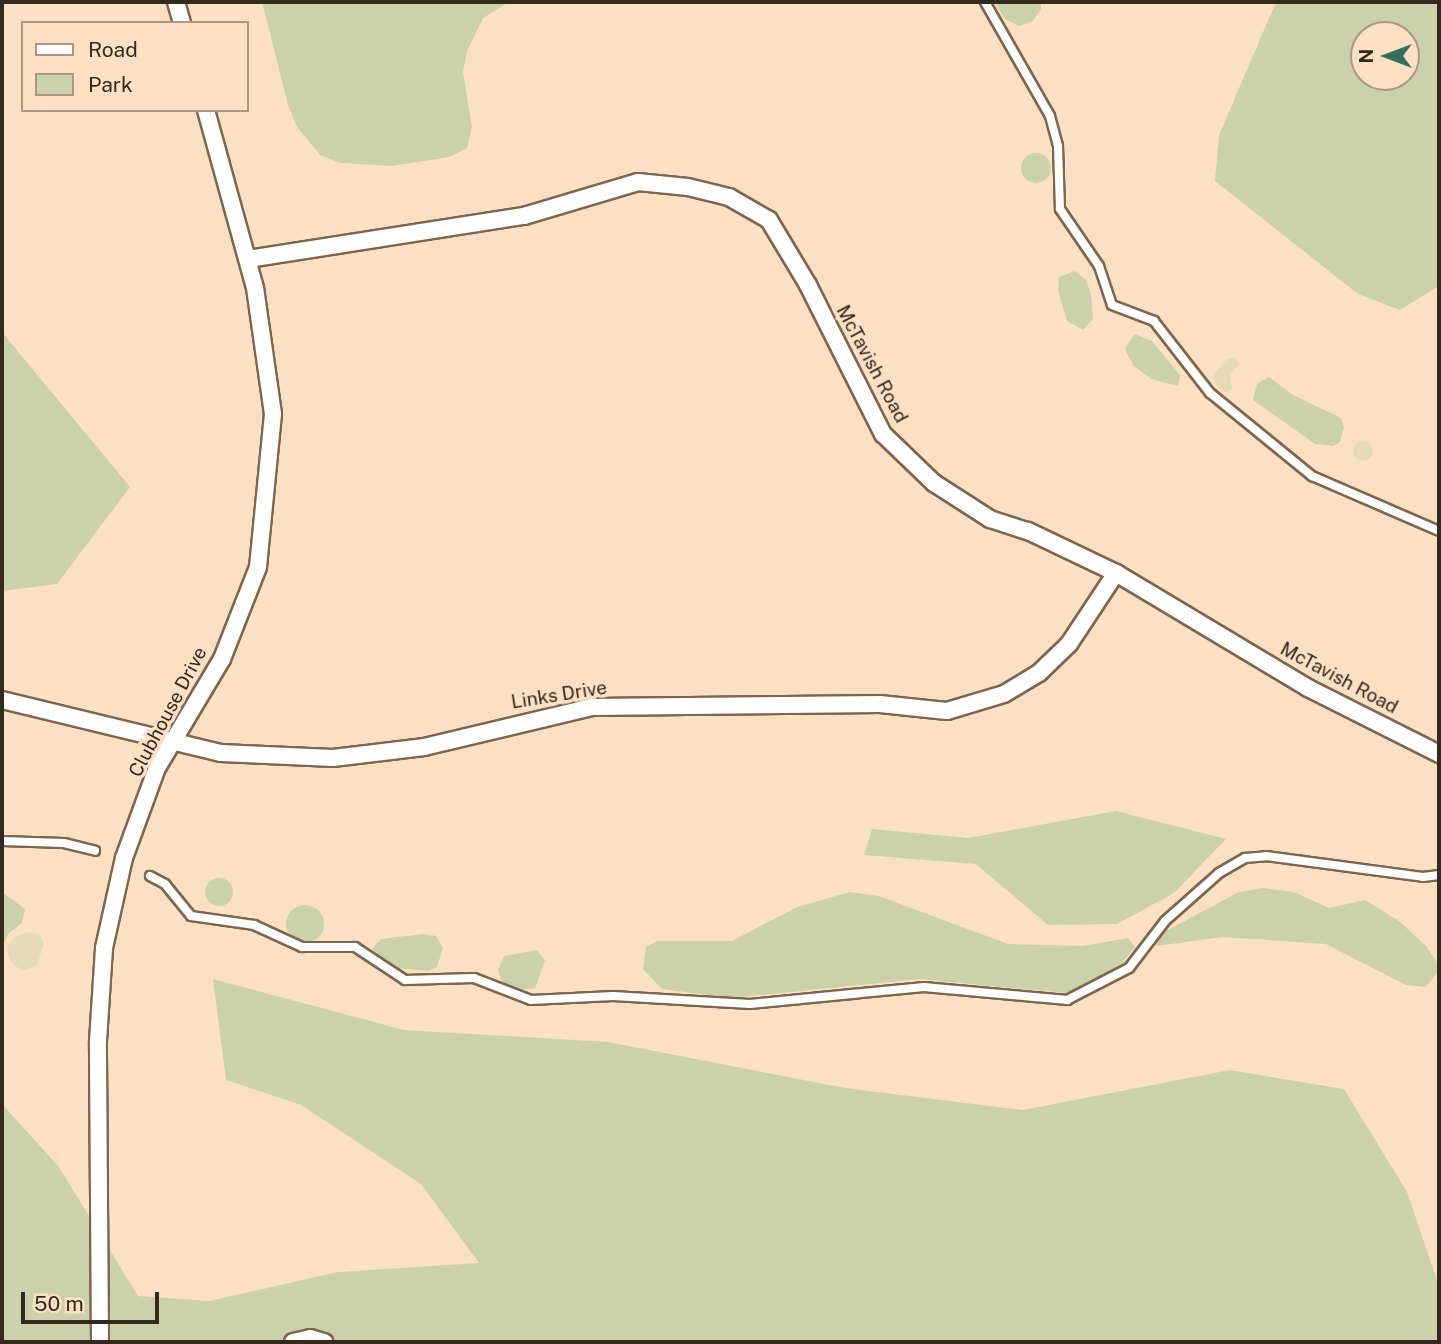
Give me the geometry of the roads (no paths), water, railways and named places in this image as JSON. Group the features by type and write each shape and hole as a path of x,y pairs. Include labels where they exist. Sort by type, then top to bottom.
{"street":[{"path":"176,2 181,21"},
{"name":"Clubhouse Drive","path":"100,1342 98,1041 104,948 124,858 157,768 222,659 258,567 273,414 261,317 248,259 207,112"},
{"name":"McTavish Road","path":"248,259 524,216 638,183 688,187 729,197 769,220 808,285 883,434 934,484 989,519 1028,531 1116,573 1308,688 1439,754"},
{"name":"Links Drive","path":"2,700 221,753 333,758 424,747 592,706 880,704 947,711 1004,694 1039,673 1069,644 1116,573"},
{"path":"293,1342 310,1338 324,1342"}],"lane":[{"path":"985,2 1049,116 1058,146 1060,209 1099,266 1112,305 1154,321 1210,393 1312,476 1439,531"},
{"path":"2,841 64,843 94,851"},
{"path":"150,876 165,884 191,916 254,925 302,947 355,947 405,980 474,978 531,1000 614,996 750,1004 924,987 1067,1000 1129,968 1165,921 1219,873 1245,858 1266,856 1412,876 1439,875"}]}
